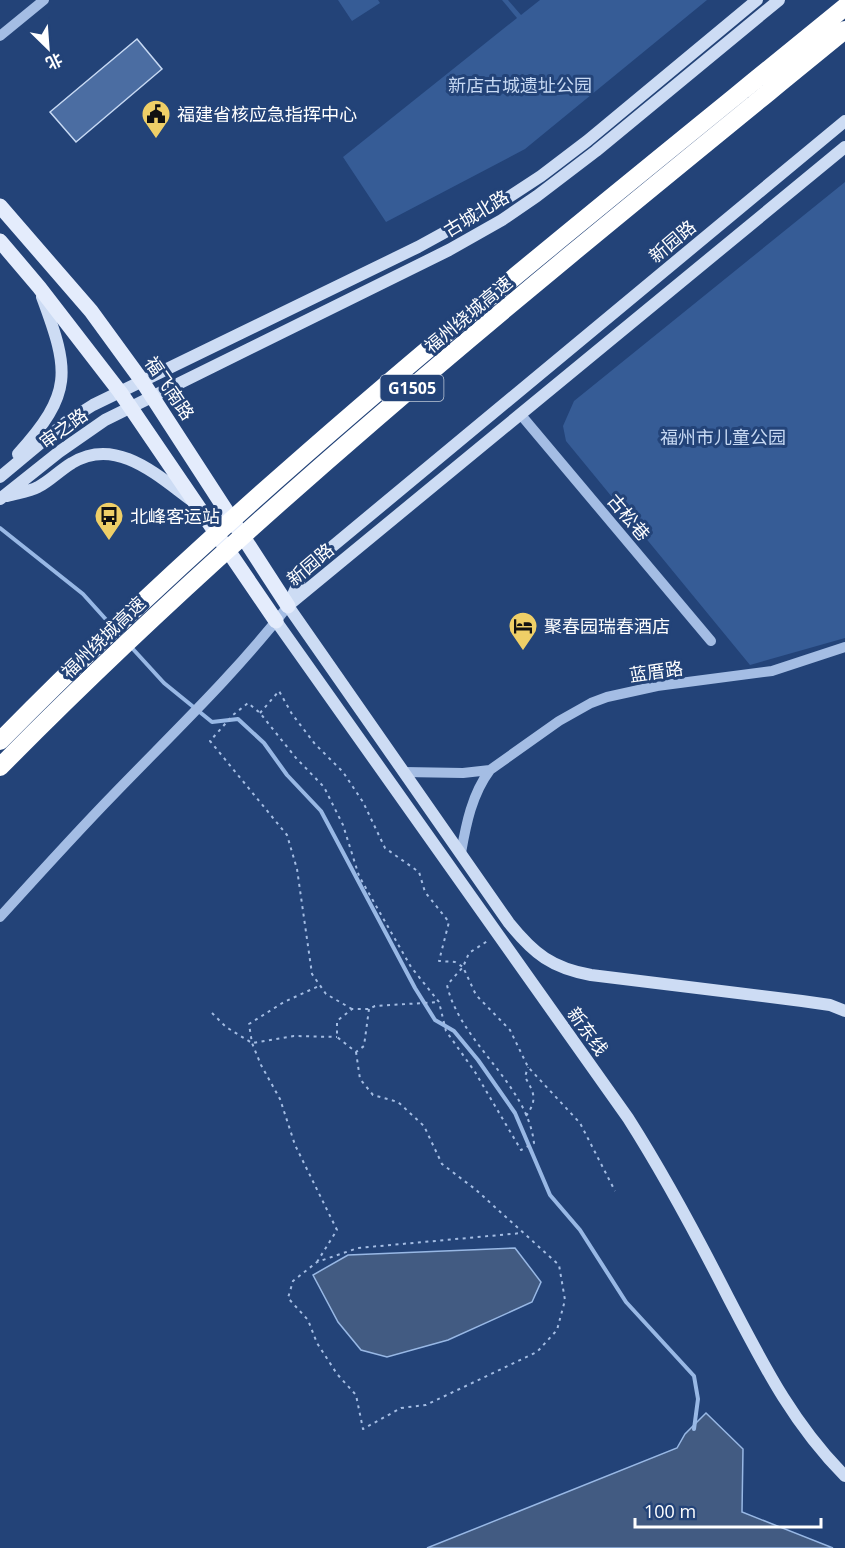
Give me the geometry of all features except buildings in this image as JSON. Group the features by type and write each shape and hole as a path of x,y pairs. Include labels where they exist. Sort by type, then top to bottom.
{"highway":[{"name":"福州绕城高速","path":"0,741 57,683 178,569 324,437 503,286 845,7"},
{"name":"福州绕城高速","path":"0,768 151,620 337,451 585,243 845,30"}],"main road":[{"name":"古城北路","path":"142,381 418,247 509,197 587,141 757,0"},
{"name":"古城北路","path":"152,396 449,250 502,220 596,151 779,0"},
{"name":"新园路","path":"288,606 304,570 845,121"},
{"name":"新园路","path":"288,606 845,147"},
{"name":"福飞南路","path":"0,206 91,311 142,381 288,606"},
{"path":"0,241 39,287 131,407 276,621"},
{"path":"0,475 41,428 58,399 62,375 60,351 39,287"},
{"name":"审之路","path":"0,475 66,423 93,405 142,381"},
{"name":"审之路","path":"0,499 74,441 105,420 152,396"},
{"path":"0,499 37,488 82,458 120,455 138,462 197,504"},
{"path":"288,606 521,939 540,956 560,967 591,975 802,1001 830,1005 845,1011"},
{"name":"新东线","path":"276,621 628,1118 680,1206 773,1384 811,1438 845,1476"}],"street":[{"path":"0,36 44,0"},
{"name":"古松巷","path":"521,414 711,641"},
{"path":"0,917 113,794 214,694 288,606"},
{"name":"蓝厝路","path":"490,770 559,721 607,697 657,686 772,671 845,646"},
{"path":"404,772 464,773 490,770"},
{"path":"461,853 472,807 482,781 490,770"}],"path":[{"path":"260,713 279,691 292,714 315,744 343,772 363,802 385,848 419,872 425,892 449,922 439,961 455,962 463,967 476,995 510,1030 528,1067 580,1123 615,1191"},
{"path":"439,1002 352,1009 326,994 312,974 297,869 287,835 210,741 232,715 248,703 260,713 296,758 324,787 343,825 359,876 411,967 439,1002 447,1031 475,1072 521,1150 534,1143 532,1128 517,1099 464,1024 451,1001 447,985 463,967 469,953 497,935"},
{"path":"317,1262 337,1230 295,1144 280,1098 261,1065 252,1043 249,1024 284,1002 321,986"},
{"path":"337,1037 336,1021 352,1009"},
{"path":"356,1052 364,1046 369,1009"},
{"path":"212,1012 226,1027 252,1043 294,1036 337,1037 356,1052 360,1079 373,1095 398,1102 424,1126 442,1164 475,1189 559,1265 565,1300 557,1330 537,1352 426,1405 401,1408 363,1429 356,1395 337,1374 317,1343 308,1320 288,1298 293,1281 317,1262 357,1248 522,1233"},
{"path":"526,1116 532,1106 534,1094 525,1077 528,1067"}],"green space":[{"path":"338,0 378,0 380,3 352,21"},
{"name":"新店古城遗址公园","path":"502,0 508,0 521,15 540,0 707,0 525,149 386,222 343,157 517,18"},
{"name":"福州市儿童公园","path":"845,182 845,638 750,665 566,441 563,426 574,401"}],"shaded area":[{"path":"515,1248 541,1282 532,1302 448,1340 387,1357 361,1350 338,1322 313,1275 348,1255"},
{"path":"706,1413 743,1449 742,1512 833,1548 427,1548 677,1448 685,1434"}],"waterway":[{"path":"0,528 83,594 111,625"},
{"path":"132,648 164,683 212,722 238,719 264,743 287,775 321,811 415,988 435,1020 454,1031 478,1060 515,1113 550,1195 580,1230 626,1302 694,1376 698,1399 694,1429"}],"place":[{"name":"福建省核应急指挥中心","path":"156,140"},
{"name":"北峰客运站","path":"109,542"},
{"name":"聚春园瑞春酒店","path":"523,652"}]}
